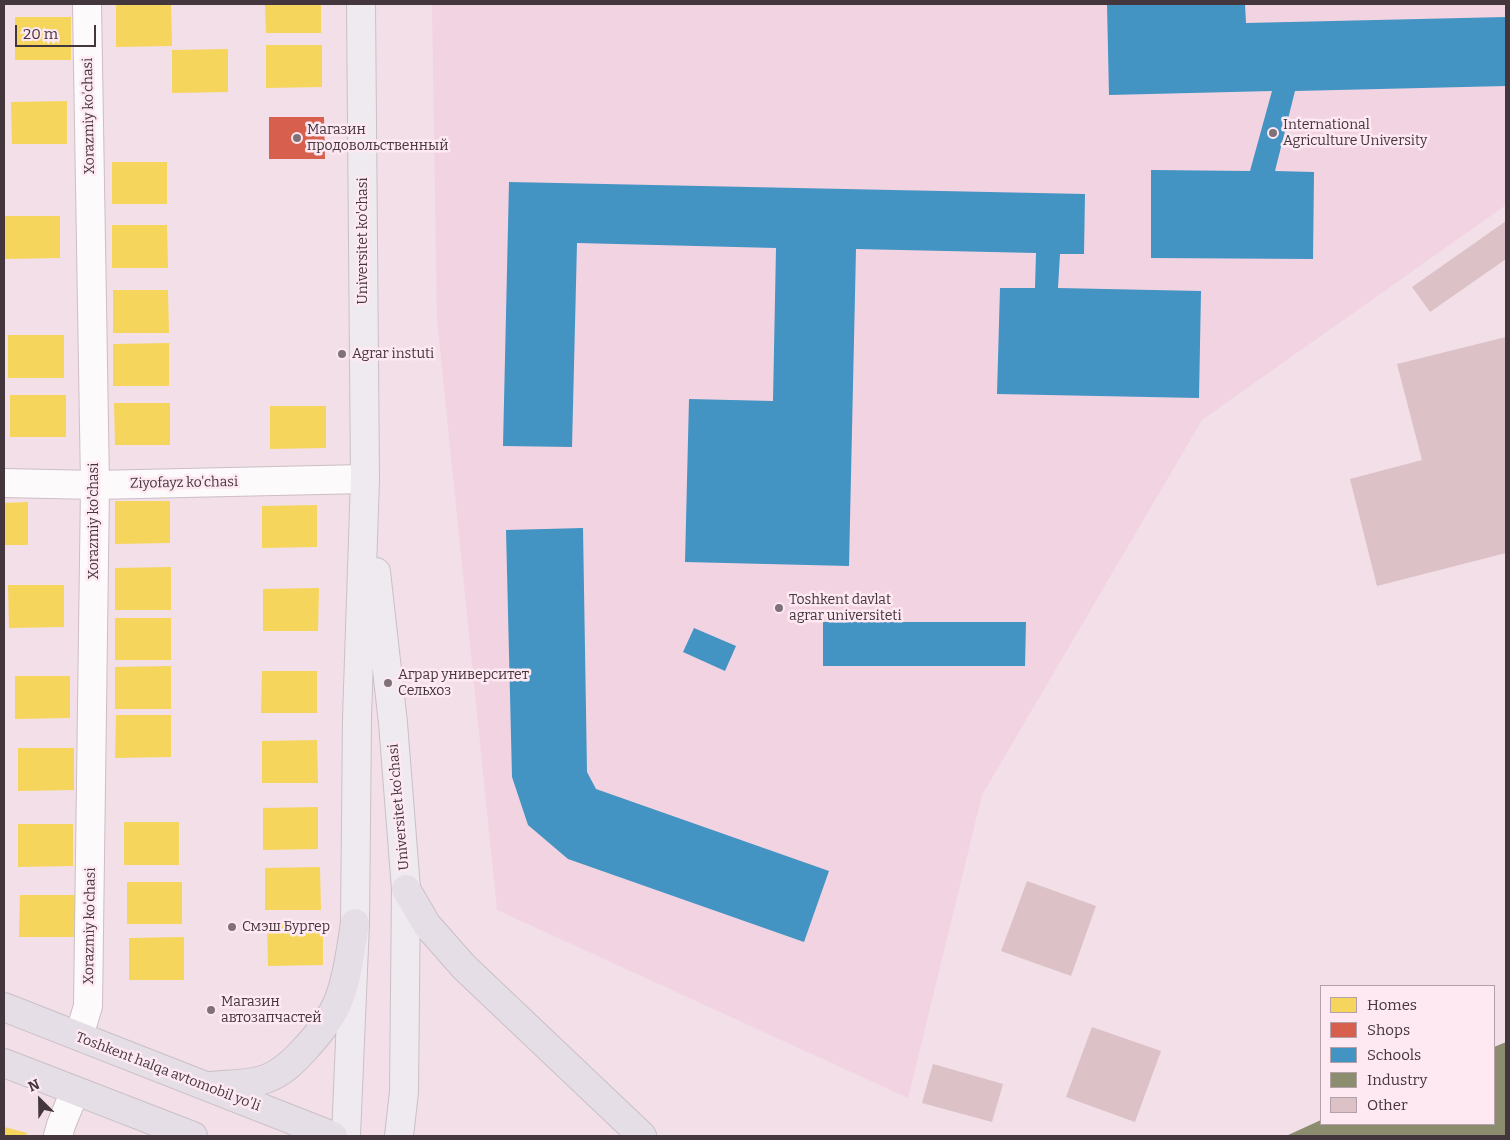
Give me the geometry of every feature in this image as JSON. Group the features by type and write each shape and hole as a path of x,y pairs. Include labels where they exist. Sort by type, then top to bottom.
{"highway":[{"path":"406,889 427,925 464,966 642,1136"},
{"path":"205,1086 242,1084 268,1078 289,1066 324,1026 339,999 349,962 355,923"},
{"name":"Toshkent halqa avtomobil yo'li","path":"4,1007 333,1136"},
{"path":"4,1063 193,1136"},
{"path":"144,1118 173,1136"}],"main road":[{"name":"Universitet ko'chasi","path":"346,1136 355,923 357,718 365,479 361,4"},
{"name":"Universitet ko'chasi","path":"365,479 393,723 406,889 404,1092 399,1136"}],"street":[{"name":"Xorazmiy ko'chasi","path":"79,1036 88,1006 95,485 87,4"},
{"name":"Ziyofayz ko'chasi","path":"4,483 95,485 365,479"},
{"path":"58,1136 75,1091"}],"shaded area":[{"name":"Toshkent davlat agrar universiteti","path":"432,4 1506,4 1506,205 1202,420 982,795 908,1098 497,910 437,319"}],"building: Homes":[{"path":"116,4 171,4 172,46 116,47"},
{"path":"265,4 321,4 321,33 266,33"},
{"path":"15,17 71,17 71,60 15,60"},
{"path":"266,45 322,45 322,87 266,88"},
{"path":"228,49 228,92 172,93 172,50"},
{"path":"67,101 67,144 12,144 11,102"},
{"path":"112,162 167,162 167,204 112,204"},
{"path":"4,216 60,216 60,258 4,259"},
{"path":"112,225 167,225 168,268 112,268"},
{"path":"113,290 168,290 169,333 113,333"},
{"path":"8,335 64,335 64,378 8,378"},
{"path":"169,343 169,386 113,386 113,344"},
{"path":"10,395 66,395 66,437 10,437"},
{"path":"114,403 170,403 170,445 115,445"},
{"path":"270,406 326,406 326,448 270,449"},
{"path":"115,501 170,501 170,543 115,544"},
{"path":"28,502 28,545 4,545 4,503"},
{"path":"317,505 317,547 262,548 262,506"},
{"path":"171,567 171,610 115,610 115,568"},
{"path":"8,585 64,585 64,627 9,628"},
{"path":"319,588 318,631 263,631 263,589"},
{"path":"115,618 171,618 171,660 115,660"},
{"path":"171,666 171,709 115,709 115,667"},
{"path":"262,671 317,671 317,713 261,713"},
{"path":"15,676 70,676 70,718 15,719"},
{"path":"116,715 171,715 171,757 115,758"},
{"path":"317,740 318,783 262,783 262,741"},
{"path":"18,748 74,748 74,790 18,791"},
{"path":"318,807 318,849 263,850 263,808"},
{"path":"124,822 179,822 179,865 124,865"},
{"path":"18,824 73,824 73,866 18,867"},
{"path":"320,867 321,910 265,910 265,868"},
{"path":"127,882 182,882 182,924 127,924"},
{"path":"20,895 75,895 75,937 19,937"},
{"path":"267,923 323,923 323,965 268,966"},
{"path":"184,937 184,980 129,980 129,938"},
{"path":"4,1127 27,1133 26,1136 4,1136"}],"building: Shops":[{"name":"Магазин продовольственный","path":"269,117 324,117 325,159 269,159"}],"building: Schools":[{"name":"International Agriculture University","path":"1107,4 1245,4 1246,23 1506,17 1506,86 1295,91 1275,171 1314,172 1313,259 1151,258 1151,170 1250,171 1272,91 1109,95"},
{"path":"509,182 1085,194 1084,254 1060,254 1058,288 1201,291 1199,398 997,394 1000,288 1035,288 1036,253 856,249 849,566 685,562 689,399 773,401 776,248 577,243 572,447 503,446"},
{"path":"583,528 587,772 596,789 829,871 804,942 568,859 528,825 512,777 506,530"},
{"path":"823,622 1026,622 1025,666 823,666"},
{"path":"694,628 736,646 725,671 683,652"}],"building: Industry":[{"path":"1506,1042 1506,1136 1286,1136 1320,1120 1320,1125 1495,1125 1495,1047"}],"building: Other":[{"path":"1506,221 1506,259 1430,312 1412,287"},
{"path":"1506,337 1506,553 1377,586 1350,479 1422,460 1397,364"},
{"path":"1027,881 1096,906 1071,976 1001,951"},
{"path":"1092,1027 1161,1051 1135,1122 1066,1097"},
{"path":"933,1064 1003,1084 992,1122 922,1103"}],"place":[{"name":"International Agriculture University","path":"1273,133"},
{"name":"Магазин продовольственный","path":"297,138"},
{"name":"Agrar instuti","path":"342,354"},
{"name":"Toshkent davlat agrar universiteti","path":"779,608"},
{"name":"Аграр университет Сельхоз","path":"388,683"},
{"name":"Смэш Бургер","path":"232,927"},
{"name":"Магазин автозапчастей","path":"211,1010"}]}
